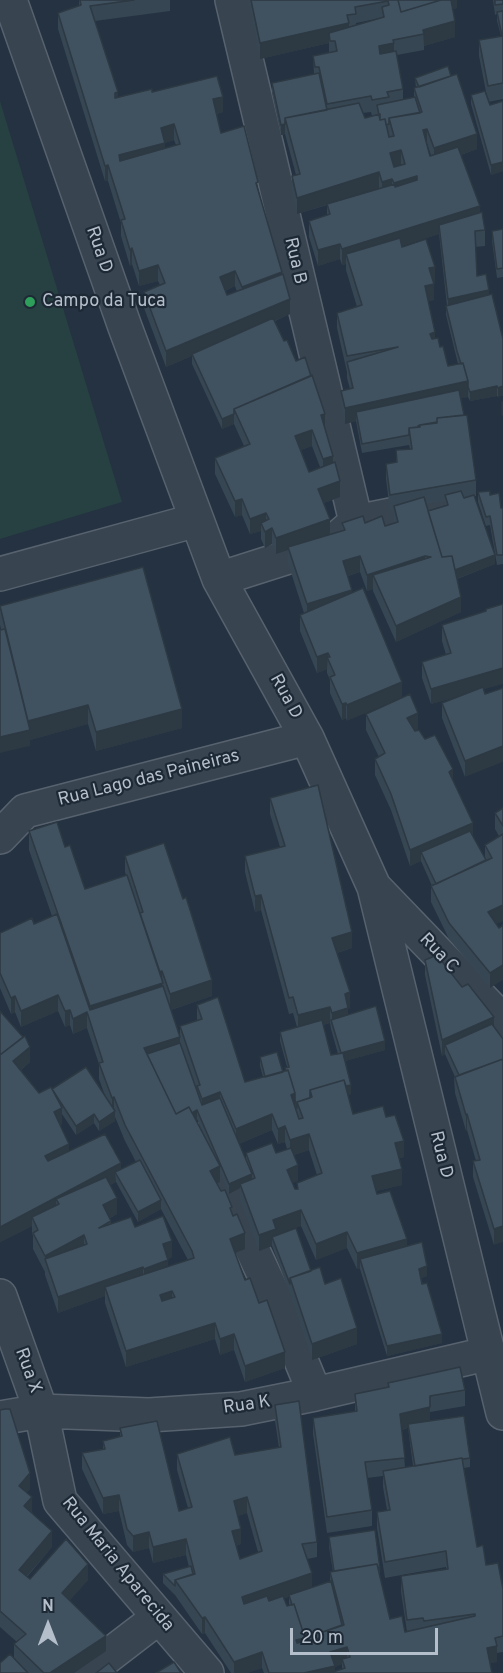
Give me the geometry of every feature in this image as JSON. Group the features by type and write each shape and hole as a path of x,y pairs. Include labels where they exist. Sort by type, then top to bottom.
{"street":[{"name":"Rua D","path":"10,0 121,315 219,579 308,738 374,887 503,1413"},
{"name":"Rua B","path":"232,0 356,522"},
{"path":"219,579 332,543 356,522 431,507"},
{"path":"0,574 197,520"},
{"name":"Rua Lago das Paineiras","path":"0,837 25,811 308,738"},
{"name":"Rua C","path":"374,887 503,1021"},
{"path":"195,1127 276,1300 315,1394"},
{"name":"Rua X","path":"0,1296 41,1411"},
{"name":"Rua K","path":"0,1418 41,1411 149,1415 241,1409 490,1353"},
{"name":"Rua Maria Aparecida","path":"41,1411 60,1501 207,1673"},
{"path":"86,1673 159,1617"}],"green space":[{"name":"Campo da Tuca","path":"0,101 122,502 0,539"}],"building":[{"path":"80,0 134,0 90,6 118,92 115,93 115,98 152,89 152,92 217,76 223,97 213,99 221,133 244,126 258,182 256,183 282,272 242,287 235,271 220,277 227,295 283,274 290,299 166,351 144,292 165,283 158,265 139,271 132,248 130,250 121,220 125,219 108,165 105,166 58,13 81,5","holes":["174,124 180,144 120,161 119,155 165,143 161,128"]},
{"path":"251,0 398,0 401,12 441,0 451,0 455,21 423,30 424,34 393,40 394,43 379,46 380,54 396,51 403,89 387,92 389,97 372,100 371,96 327,104 319,67 315,67 313,56 337,51 335,41 330,41 329,33 384,17 382,7 389,5 388,1 355,7 356,14 347,15 349,23 260,43"},
{"path":"398,0 441,0 401,12"},
{"path":"495,0 503,0 503,4 495,5"},
{"path":"503,11 503,36 502,36 497,12"},
{"path":"503,36 503,83 488,86 479,40"},
{"path":"448,66 451,76 419,87 415,78"},
{"path":"319,73 327,110 285,118 285,124 281,125 272,83"},
{"path":"457,74 477,134 434,148 427,129 423,130 430,156 458,147 480,206 342,249 340,244 318,250 309,221 330,214 327,204 395,184 395,187 417,180 417,176 394,183 392,179 382,182 379,172 297,198 292,176 300,174 285,118 359,103 365,118 380,114 380,120 385,119 389,137 394,136 389,118 422,112 414,88","holes":["401,150 405,164 394,167 390,153"]},
{"path":"485,91 490,105 503,101 503,162 491,165 471,95"},
{"path":"415,97 420,113 389,118 389,124 386,125 385,119 380,120 377,105"},
{"path":"482,212 485,230 475,231 477,276 486,274 489,290 448,299 439,225"},
{"path":"503,229 503,268 497,269 492,231"},
{"path":"400,238 402,247 426,239 435,267 429,268 434,284 425,286 435,332 430,334 432,339 438,338 440,347 443,346 448,366 463,363 468,381 345,408 341,391 353,388 347,362 398,347 347,356 337,313 362,305 346,254"},
{"path":"492,294 503,339 503,386 470,392 446,306"},
{"path":"273,318 284,341 287,340 296,361 305,357 311,376 234,409 234,414 222,419 192,354"},
{"path":"312,375 325,414 321,415 333,456 323,459 312,430 295,436 309,472 335,462 340,481 318,489 330,519 276,538 272,528 265,532 261,523 269,519 266,513 250,519 242,499 235,501 215,458 250,444 234,409"},
{"path":"459,390 464,415 437,418 437,422 409,428 409,435 362,444 356,412"},
{"path":"467,415 476,480 390,495 386,464 397,462 396,450 412,449 409,428 437,423 437,418"},
{"path":"461,491 464,498 474,495 495,555 455,570 452,556 442,557 428,511 448,505 445,495"},
{"path":"490,491 490,495 499,493 501,508 503,508 503,555 497,555 490,516 486,517 478,492"},
{"path":"424,497 442,557 452,556 461,597 396,626 373,575 431,557 425,556 367,575 360,556 343,561 352,590 307,604 288,547 345,530 342,523 363,516 365,523 382,516 385,526 398,522 394,506"},
{"path":"143,567 182,709 96,732 88,705 28,721 0,606"},
{"path":"363,588 402,682 347,705 342,704 330,677 335,675 327,657 330,657 328,653 317,657 300,615"},
{"path":"503,604 503,668 431,689 422,662 451,653 442,625"},
{"path":"5,629 30,730 0,737 0,630"},
{"path":"483,687 485,694 503,688 503,746 465,761 442,703"},
{"path":"410,694 418,713 407,718 415,731 419,730 425,739 435,735 453,769 449,772 473,823 410,850 391,794 375,759 385,753 366,714"},
{"path":"318,785 352,932 332,938 350,992 345,994 348,1008 332,1013 330,1007 298,1015 293,997 289,998 261,895 255,896 245,856 285,846 270,798"},
{"path":"503,808 503,826 495,813"},
{"path":"57,822 65,847 70,845 85,889 127,875 163,983 90,1006 29,831"},
{"path":"470,831 486,860 436,884 421,852"},
{"path":"503,834 503,905 488,912 499,928 503,925 503,965 490,973 449,923 431,886 492,858 485,845"},
{"path":"164,843 183,899 186,897 212,980 170,994 140,913 143,912 125,856"},
{"path":"57,914 90,1010 163,986 180,1037 144,1048 176,1114 189,1107 220,1166 210,1171 221,1191 225,1190 233,1216 237,1214 245,1233 230,1239 245,1280 250,1278 259,1303 267,1300 285,1352 245,1366 234,1334 220,1339 215,1323 126,1351 105,1287 194,1258 125,1125 114,1097 112,1098 99,1063 103,1062 87,1012 73,1019 70,1010 65,1011 58,995 21,1011 15,996 11,998 0,973 0,933 32,918 34,924","holes":["172,1291 175,1297 162,1301 160,1295"]},
{"path":"437,955 462,987 468,984 494,1017 442,1040 425,960"},
{"path":"218,997 245,1082 288,1070 295,1093 291,1095 299,1119 303,1118 297,1102 312,1097 310,1090 344,1080 353,1114 383,1106 386,1117 395,1115 404,1141 395,1143 402,1169 372,1176 377,1194 390,1191 407,1239 357,1253 347,1232 316,1244 301,1210 273,1220 276,1229 259,1235 240,1184 255,1178 246,1153 272,1143 276,1153 291,1148 298,1165 287,1170 295,1189 298,1189 297,1183 322,1173 309,1134 290,1140 285,1126 278,1129 272,1114 236,1129 220,1092 202,1099 197,1086 200,1085 180,1026 202,1019 197,1005"},
{"path":"376,1006 385,1041 341,1053 331,1020"},
{"path":"0,1011 23,1037 0,1055"},
{"path":"322,1020 331,1055 343,1053 351,1085 346,1086 344,1080 310,1090 310,1098 297,1102 297,1108 295,1093 288,1070 286,1071 285,1068 289,1067 280,1032"},
{"path":"492,1024 503,1039 503,1059 459,1075 445,1045"},
{"path":"25,1036 30,1047 13,1061 39,1093 51,1087 62,1108 54,1112 69,1144 45,1156 48,1161 105,1134 121,1163 0,1227 0,1055"},
{"path":"180,1043 202,1105 220,1098 252,1174 229,1184 197,1110 192,1113 189,1107 176,1114 147,1054"},
{"path":"277,1052 283,1072 265,1077 260,1057"},
{"path":"503,1059 503,1226 494,1229 473,1161 480,1160 455,1077"},
{"path":"86,1067 115,1111 99,1122 94,1114 76,1126 52,1089"},
{"path":"140,1160 161,1200 138,1212 115,1172"},
{"path":"106,1177 117,1198 103,1205 111,1221 99,1228 131,1217 135,1227 163,1216 172,1241 163,1244 168,1260 58,1297 45,1259 87,1244 84,1235 45,1256 33,1233 38,1230 32,1217 59,1204 56,1199"},
{"path":"296,1228 311,1271 290,1278 290,1284 272,1237"},
{"path":"422,1242 427,1266 419,1269 422,1284 427,1283 442,1334 387,1346 360,1259"},
{"path":"320,1267 325,1284 341,1278 357,1328 312,1344 290,1278"},
{"path":"460,1367 465,1390 430,1396 430,1407 400,1414 405,1458 365,1462 372,1510 327,1517 313,1418 357,1411 355,1394 389,1387 388,1383"},
{"path":"299,1401 317,1542 302,1544 312,1573 242,1597 244,1604 267,1596 269,1601 283,1596 287,1606 294,1604 305,1638 296,1640 297,1643 321,1638 320,1633 344,1625 330,1572 377,1564 390,1619 402,1616 405,1632 475,1616 475,1614 424,1621 423,1618 407,1620 401,1576 448,1569 446,1551 385,1562 377,1512 390,1510 383,1471 462,1458 477,1547 483,1545 486,1565 498,1563 503,1589 503,1636 495,1638 497,1646 487,1648 492,1673 330,1673 345,1668 342,1659 350,1657 347,1647 330,1652 335,1666 304,1673 269,1673 262,1652 234,1662 205,1617 202,1618 175,1580 195,1574 186,1539 153,1547 149,1532 133,1536 127,1529 119,1495 103,1498 82,1453 105,1449 103,1441 122,1436 120,1428 157,1421 179,1511 192,1507 177,1454 230,1437 235,1455 281,1447 275,1405","holes":["247,1497 262,1551 240,1559 232,1531 241,1529 234,1501"]},
{"path":"10,1409 30,1473 19,1486 32,1497 24,1506 52,1531 19,1570 30,1579 66,1539 88,1564 62,1593 106,1636 50,1673 44,1673 14,1644 26,1634 0,1611 0,1410"},
{"path":"464,1416 470,1458 415,1466 408,1424"},
{"path":"375,1530 379,1570 377,1564 334,1571 329,1537"},
{"path":"191,1566 193,1574 175,1580 175,1586 163,1574"},
{"path":"331,1581 342,1625 320,1633 320,1638 305,1642 294,1604 292,1605 289,1595"},
{"path":"10,1654 28,1673 0,1673 0,1663"},
{"path":"174,1662 181,1673 156,1673"},
{"path":"109,1663 117,1673 96,1673"}],"place":[{"name":"Campo da Tuca","path":"30,302"}]}
